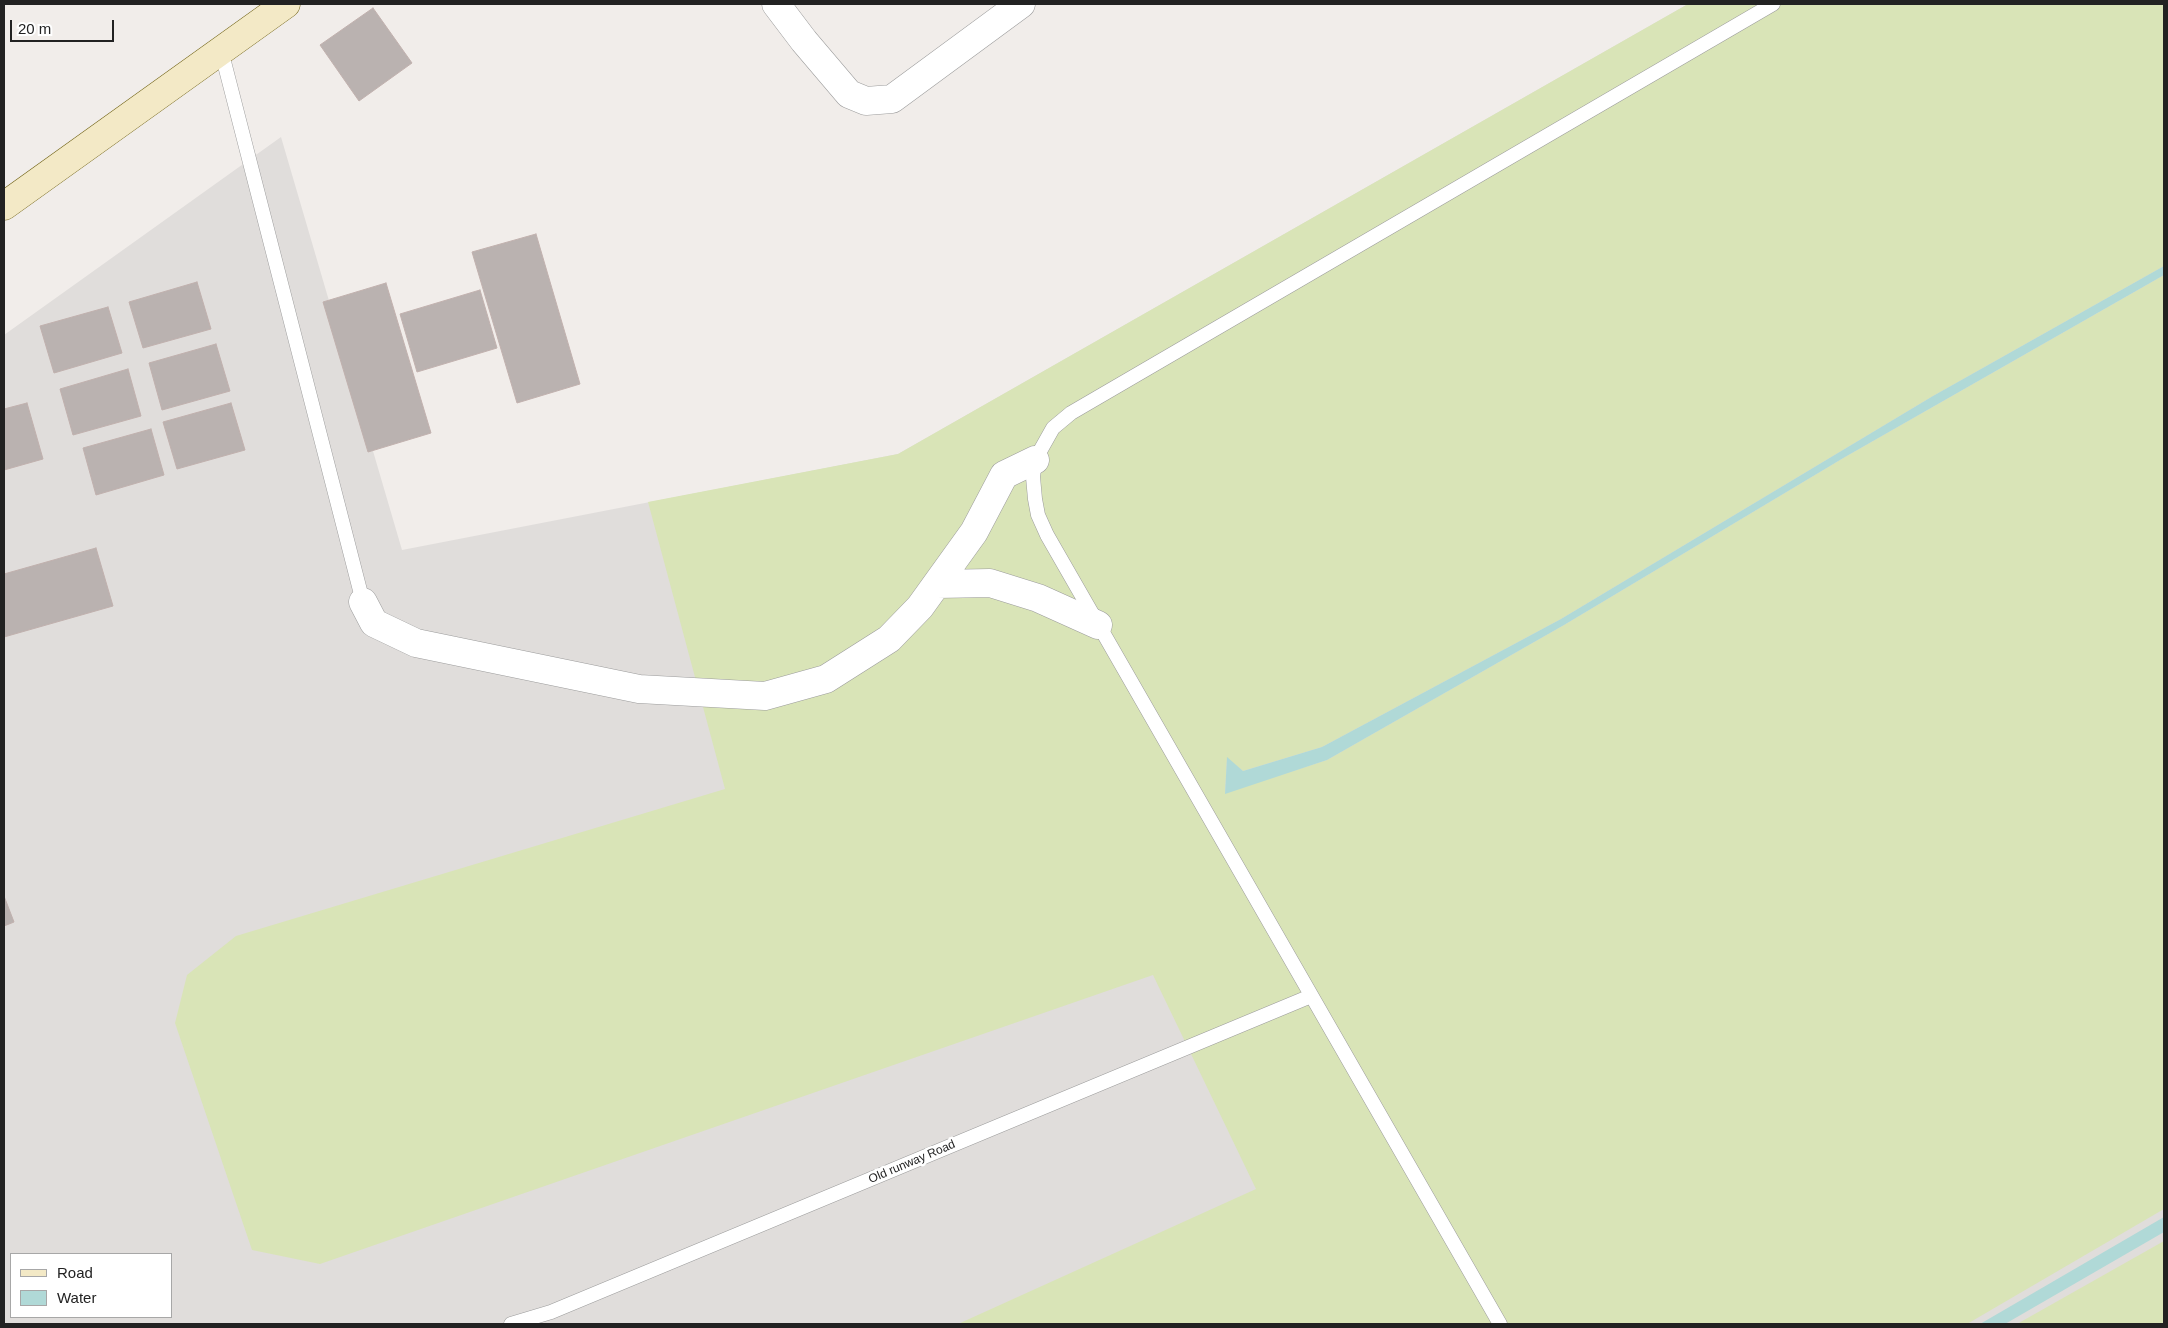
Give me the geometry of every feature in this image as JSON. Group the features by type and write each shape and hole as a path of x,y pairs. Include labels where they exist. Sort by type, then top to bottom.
{"main road":[{"path":"4,206 286,4"}],"street":[{"path":"776,4 804,41 849,94 866,101 892,99 1021,4"},
{"path":"363,602 374,624 416,643 639,689 765,696 826,679 889,640 920,608 974,532 1004,475 1035,460"},
{"path":"937,584 990,583 1038,598 1098,625"}],"lane":[{"path":"1500,1324 1098,625 1038,515 1032,477 1035,460 1053,428 1071,413 1773,4"},
{"path":"221,50 363,602"},
{"name":"Old runway Road","path":"510,1324 551,1312 1311,996"}],"shaded area":[{"path":"1688,4 2164,4 2164,1324 4,1324 4,335 281,137 402,550 898,454"}],"green space":[{"path":"1688,4 2164,4 2164,266 1933,396 1561,619 1322,747 1243,771 1227,758 1225,793 1327,760 1564,625 1845,457 2164,275 2164,1209 1967,1324 958,1324 1256,1189 1153,975 320,1264 252,1250 175,1023 187,975 236,936 725,789 648,502 898,454"},
{"path":"2164,1241 2164,1324 2017,1324"}],"water":[{"path":"2164,266 2164,275 1845,457 1564,625 1327,760 1225,794 1227,757 1243,771 1322,747 1561,619 1933,396"},
{"path":"2164,1217 2164,1232 2005,1324 1980,1324"}],"building":[{"path":"373,8 412,63 359,101 320,45"},
{"path":"536,234 580,384 517,403 472,252"},
{"path":"197,282 211,329 143,348 129,302"},
{"path":"386,283 431,433 368,452 323,302"},
{"path":"480,290 497,348 417,372 400,314"},
{"path":"108,307 122,353 54,373 40,326"},
{"path":"216,344 230,391 162,410 149,363"},
{"path":"128,369 141,416 73,435 60,389"},
{"path":"27,403 43,459 4,470 4,409"},
{"path":"231,403 245,450 177,469 163,422"},
{"path":"151,429 164,475 96,495 83,448"},
{"path":"96,548 113,606 4,637 4,574"},
{"path":"4,896 14,922 4,926"}]}
